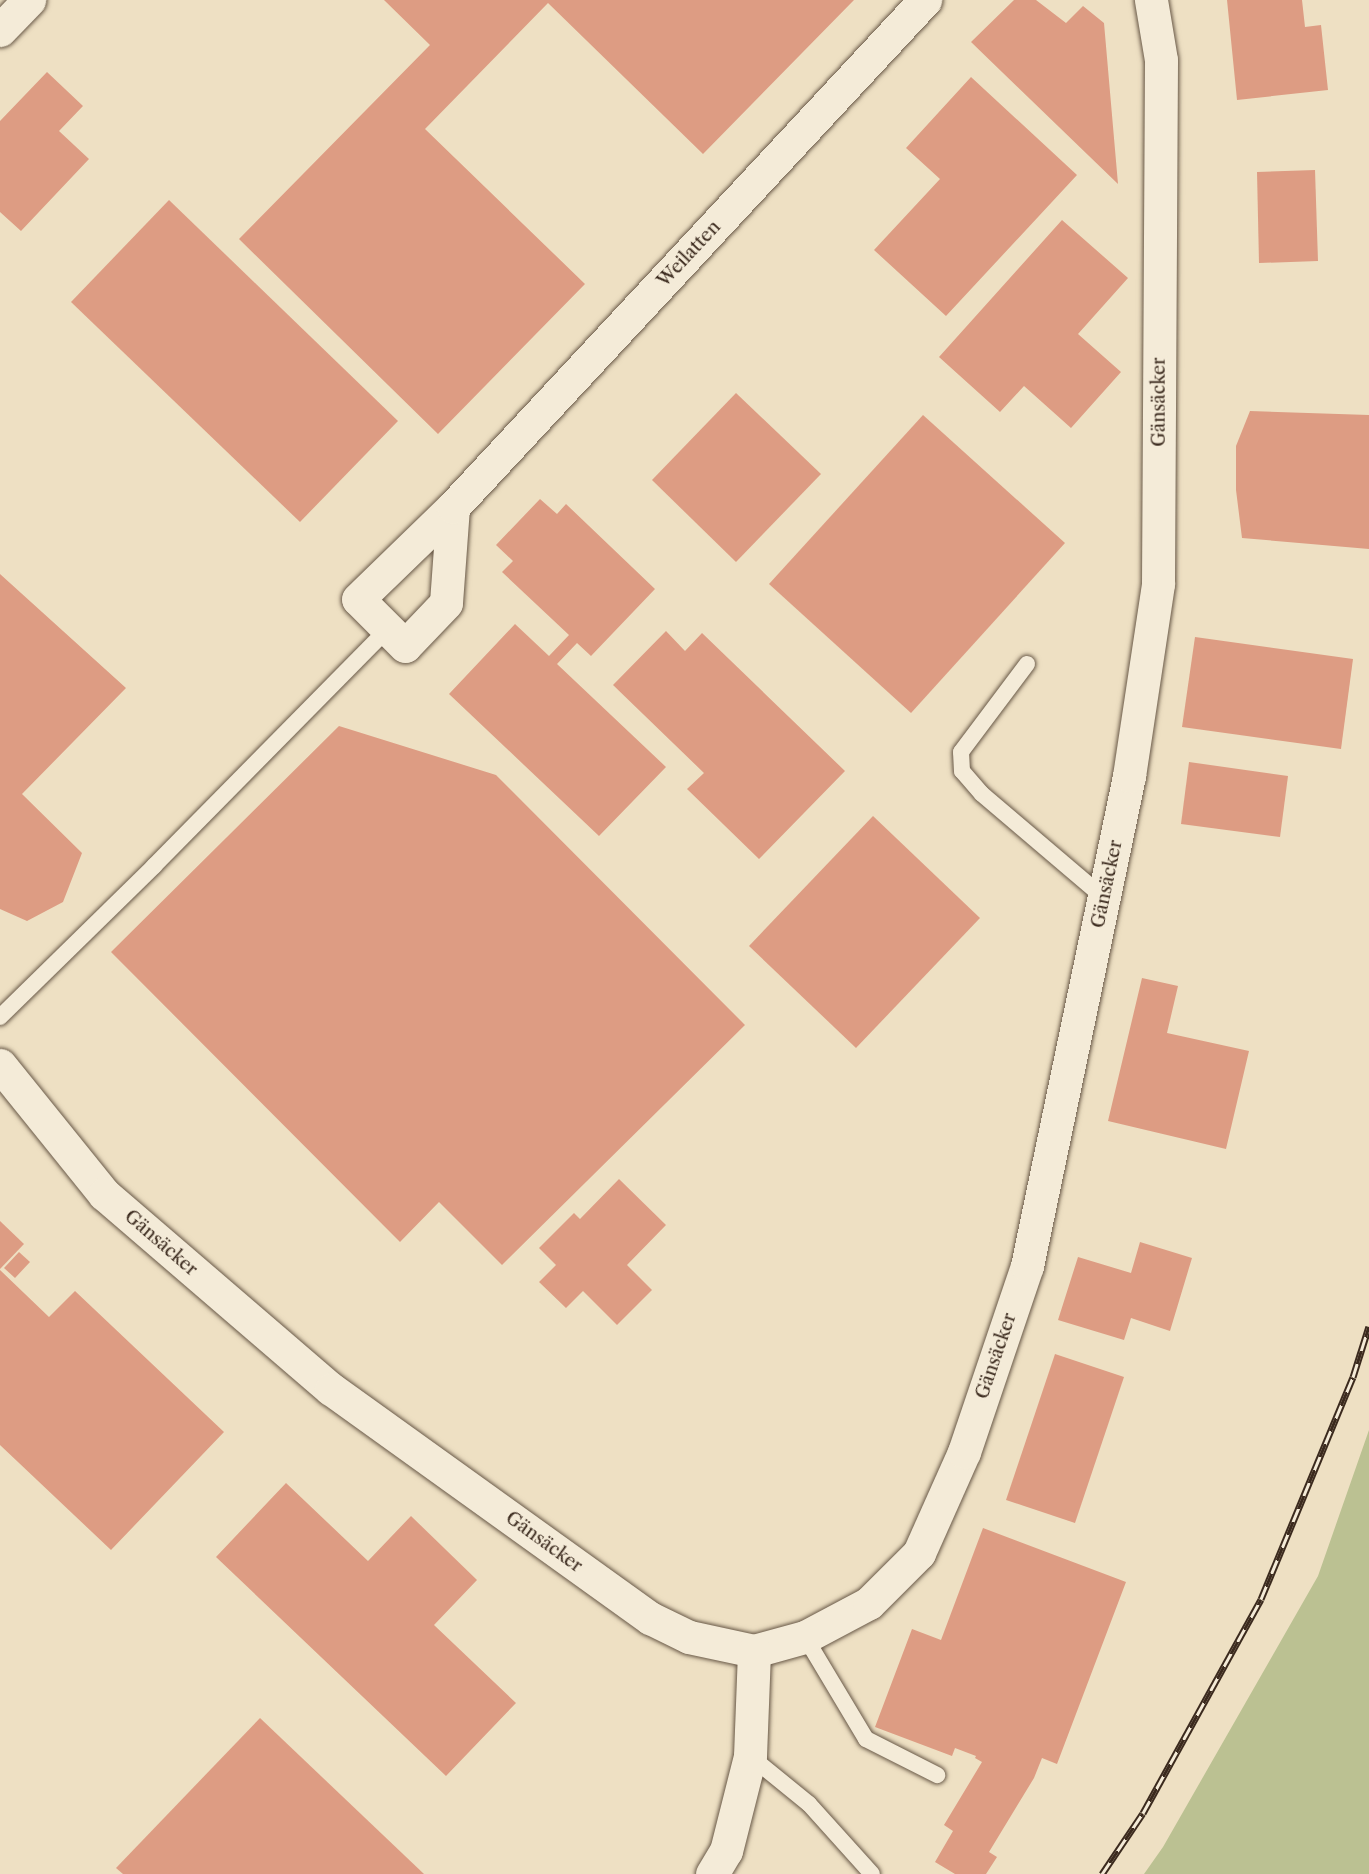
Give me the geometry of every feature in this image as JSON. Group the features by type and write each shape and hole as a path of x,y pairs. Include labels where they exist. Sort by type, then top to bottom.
{"street":[{"path":"0,30 29,0"},
{"name":"Weilatten","path":"453,507 446,603 405,646 358,599 453,507 925,0"},
{"name":"Gänsäcker","path":"0,1065 104,1194 331,1389 650,1618 688,1637 754,1651 805,1637 869,1603 919,1553 964,1452 1027,1266 1129,776 1158,584 1161,60 1151,0"},
{"path":"712,1874 726,1851 750,1756 754,1651"}],"lane":[{"path":"0,1017 154,866 388,629"},
{"path":"1027,664 961,752 962,771 981,794 1104,898"},
{"path":"805,1637 866,1739 937,1775"},
{"path":"750,1756 809,1804 872,1874"}],"green space":[{"path":"1369,1430 1369,1874 1144,1874 1163,1847 1318,1576"}],"building":[{"path":"384,0 854,0 703,154 548,3 425,129 585,284 438,434 239,239 430,45"},
{"path":"1014,0 1036,0 1066,23 1083,6 1104,23 1118,184 971,42"},
{"path":"1227,0 1302,0 1305,27 1321,25 1328,90 1237,100"},
{"path":"47,72 83,106 59,131 89,159 21,231 0,212 0,121"},
{"path":"971,77 1077,175 946,316 874,250 940,179 906,148"},
{"path":"1315,170 1318,261 1259,263 1257,172"},
{"path":"169,200 398,421 300,522 71,302"},
{"path":"1062,220 1128,278 1078,334 1121,372 1071,428 1024,386 1000,412 939,357"},
{"path":"736,393 821,474 736,562 652,480"},
{"path":"1250,411 1369,415 1369,549 1242,538 1236,490 1236,446"},
{"path":"923,415 1065,543 911,713 769,584"},
{"path":"540,499 557,514 566,504 655,589 591,656 577,643 557,664 666,767 599,836 449,694 515,624 549,656 569,635 502,572 513,561 496,545"},
{"path":"0,574 126,688 22,794 82,853 63,902 27,921 0,909"},
{"path":"666,631 685,651 702,633 845,771 759,859 687,789 704,773 613,685"},
{"path":"1195,637 1353,659 1341,749 1182,727"},
{"path":"339,726 496,775 745,1025 502,1265 439,1202 400,1242 111,952"},
{"path":"1189,762 1288,776 1280,837 1181,824"},
{"path":"873,816 980,918 856,1048 749,946"},
{"path":"1142,978 1178,986 1167,1033 1249,1051 1226,1149 1108,1121"},
{"path":"619,1179 666,1225 627,1265 652,1290 617,1325 583,1291 566,1308 539,1282 556,1265 539,1248 574,1213 580,1219"},
{"path":"0,1221 24,1244 0,1269"},
{"path":"1140,1242 1192,1258 1170,1331 1131,1318 1124,1340 1058,1320 1078,1257 1131,1273"},
{"path":"19,1252 30,1262 15,1278 4,1268"},
{"path":"0,1270 49,1317 75,1291 224,1432 111,1550 0,1445"},
{"path":"1055,1354 1124,1377 1075,1523 1006,1500"},
{"path":"286,1483 368,1561 411,1516 477,1580 434,1625 516,1703 446,1776 216,1557"},
{"path":"983,1528 1126,1582 1057,1764 1042,1758 1034,1778 989,1852 997,1857 986,1874 955,1874 935,1862 953,1831 944,1825 982,1762 975,1758 976,1756 955,1748 952,1756 875,1727 912,1629 941,1640"},
{"path":"260,1718 424,1874 123,1874 116,1868"}],"railway":[{"path":"1102,1874 1143,1813 1261,1599 1353,1377 1369,1326"}]}
